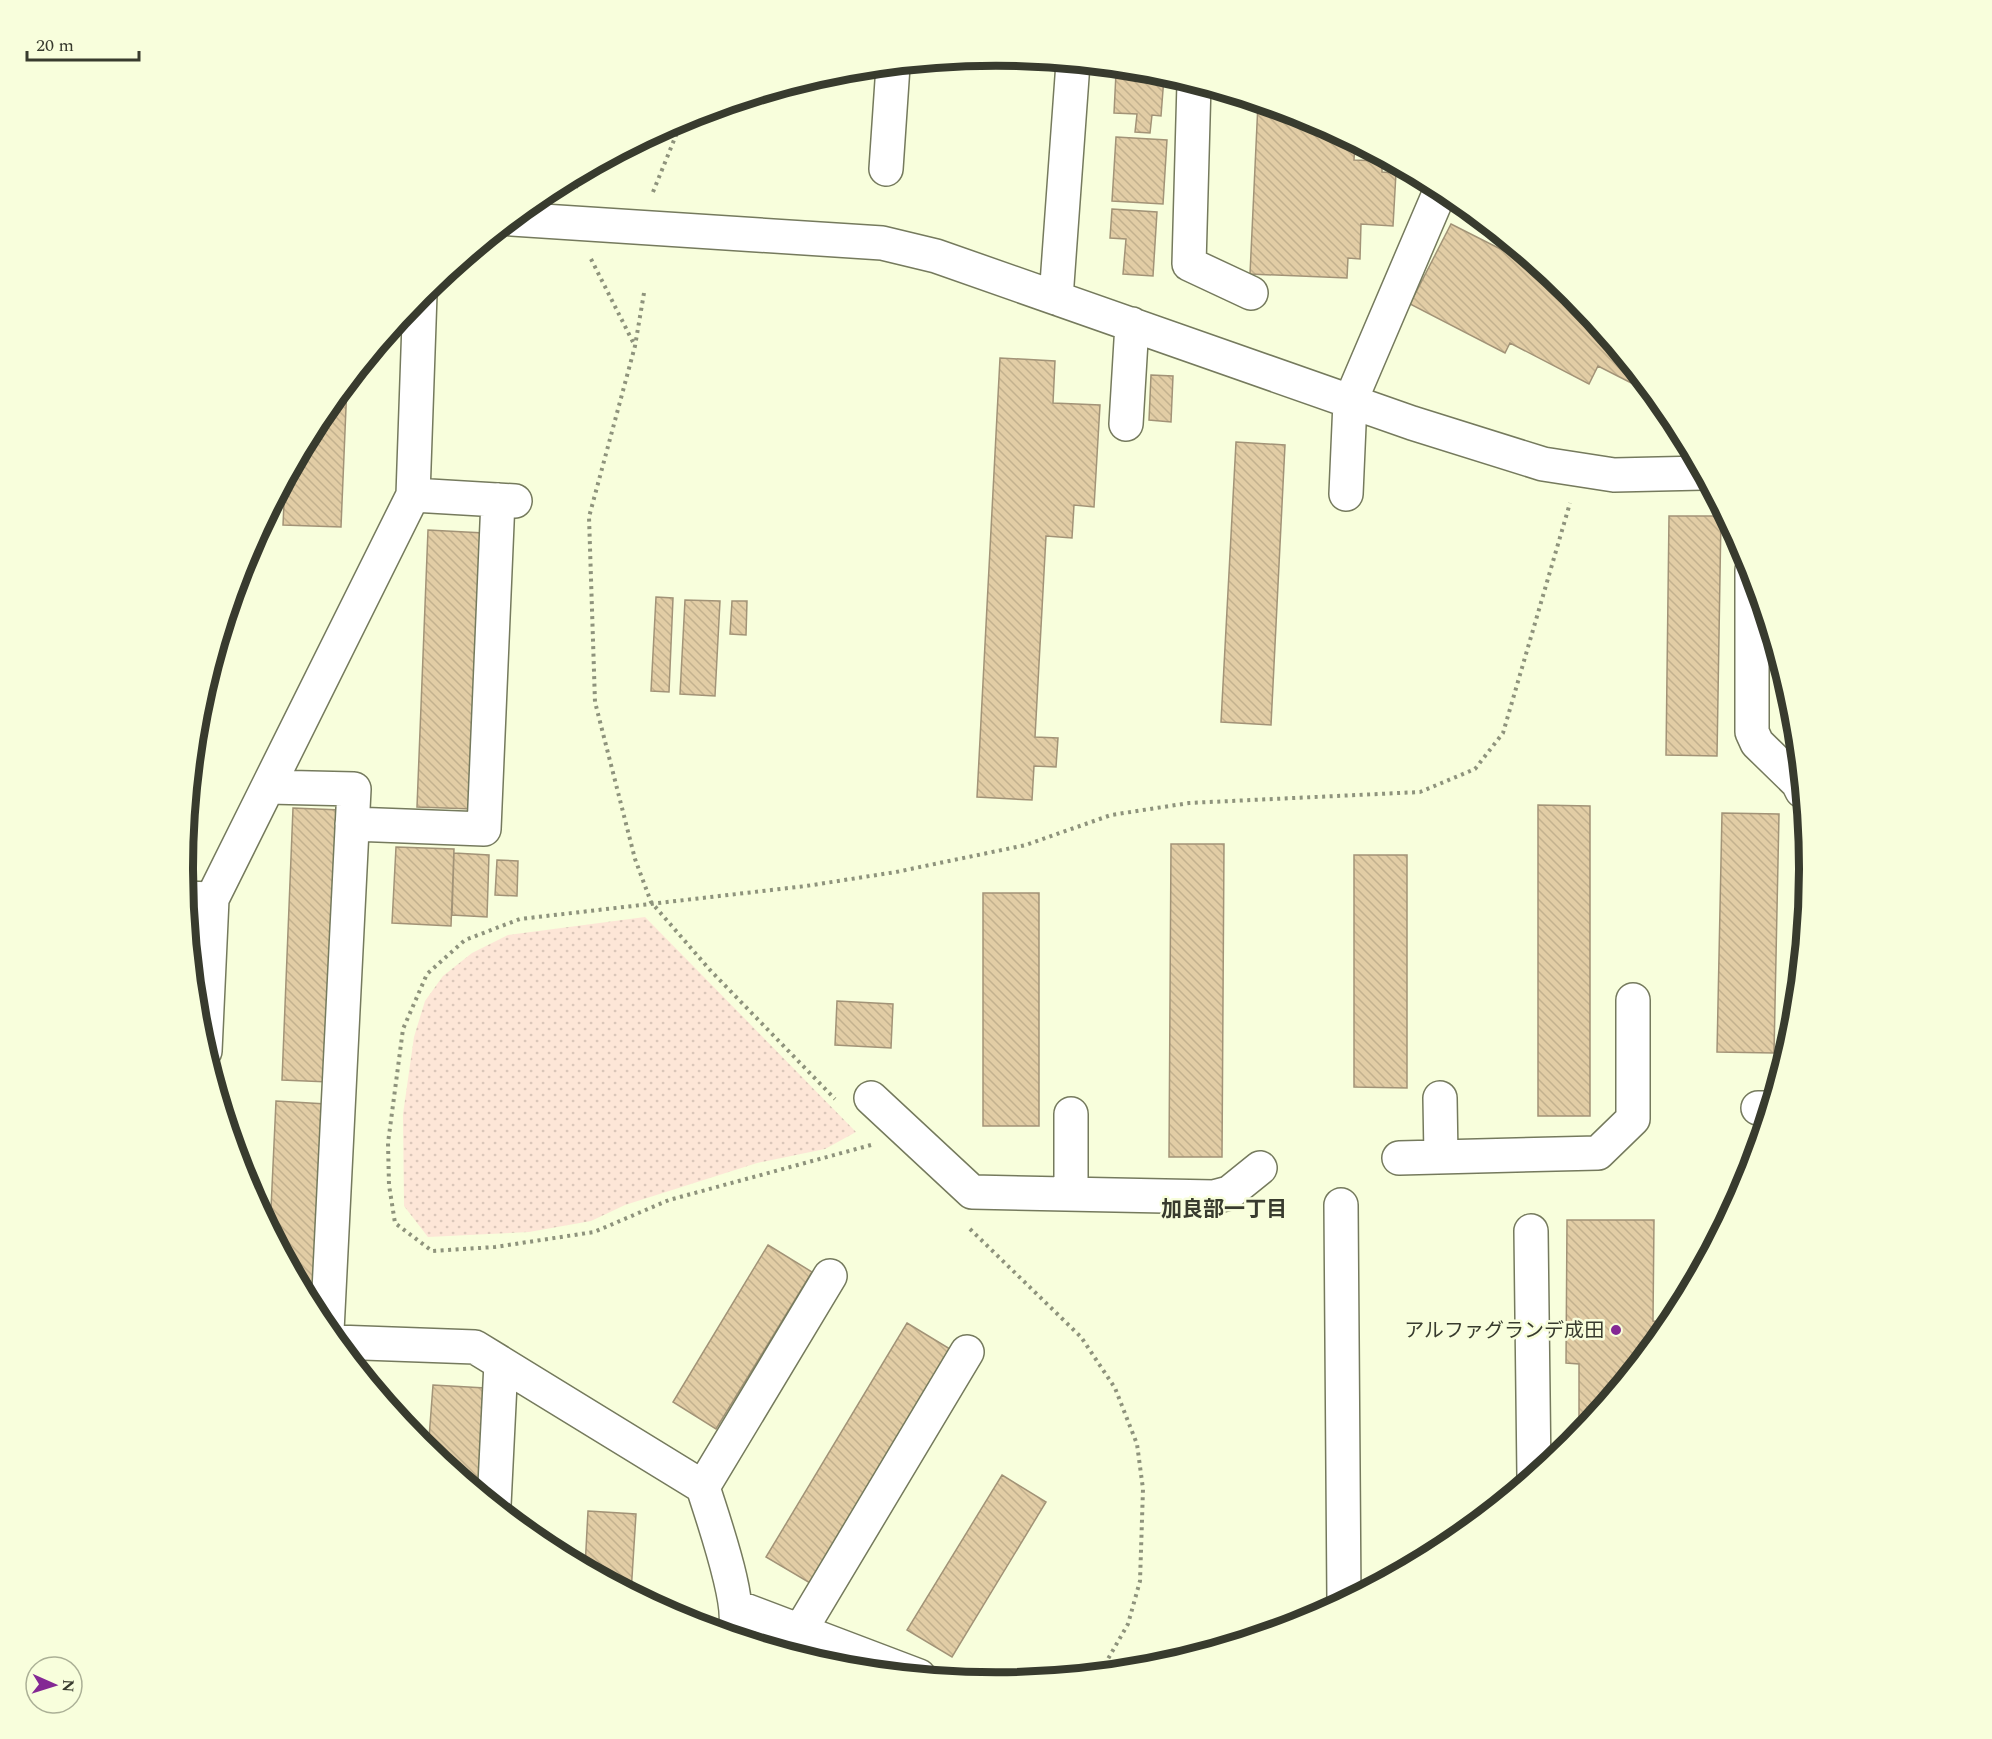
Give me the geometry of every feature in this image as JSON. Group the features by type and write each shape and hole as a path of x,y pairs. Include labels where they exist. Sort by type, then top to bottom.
{"street":[{"path":"1056,298 1072,70"},
{"path":"886,169 893,73"},
{"path":"1194,91 1189,264 1251,293"},
{"path":"1346,494 1350,402 1438,198"},
{"path":"524,220 882,243 936,256 1350,402 1501,452 1580,471 1614,476 1695,473"},
{"path":"202,993 198,899 269,787 413,495 419,310"},
{"path":"1126,424 1132,324"},
{"path":"352,824 484,830 507,501 413,495"},
{"path":"1752,598 1752,732 1757,743 1794,779"},
{"path":"269,787 354,789 337,1329"},
{"path":"1399,1158 1598,1153 1645,1107 1633,1000"},
{"path":"871,1098 972,1192 1214,1197 1229,1193 1260,1168"},
{"path":"1440,1098 1441,1157"},
{"path":"1071,1114 1071,1180"},
{"path":"1341,1205 1344,1593"},
{"path":"1532,1231 1534,1466"},
{"path":"830,1276 703,1487 735,1621 800,1631 893,1666"},
{"path":"346,1341 475,1347 703,1487"},
{"path":"800,1631 967,1352"},
{"path":"494,1497 501,1363"}],"path":[{"path":"652,196 677,132"},
{"path":"573,223 635,346"},
{"path":"644,293 635,346 589,517 595,702 635,859 651,902 710,970 840,1104"},
{"path":"878,1143 669,1200 594,1232 495,1247 432,1251 395,1223 389,1185 388,1143 403,1029 427,974 465,940 520,919 651,902 806,886 896,872 1026,845 1111,815 1189,802 1420,792 1475,769 1503,733 1580,471"},
{"path":"962,1222 1081,1337 1115,1388 1137,1444 1143,1490 1140,1581 1128,1624 1104,1665"}],"shaded area":[{"path":"645,917 856,1132 825,1149 757,1163 625,1205 591,1221 529,1232 428,1237 404,1206 403,1114 414,1037 425,1001 443,976 472,953 508,935"}],"building":[{"path":"1116,75 1164,83 1161,116 1152,115 1150,133 1135,132 1137,114 1114,113"},
{"path":"1258,110 1303,127 1351,149 1355,151 1354,160 1373,161 1382,165 1382,172 1396,173 1393,226 1361,224 1360,259 1348,258 1347,278 1250,274"},
{"path":"1116,137 1167,140 1163,204 1112,201"},
{"path":"1112,209 1157,212 1153,276 1123,274 1126,239 1110,238"},
{"path":"1451,224 1516,257 1526,265 1600,340 1637,386 1598,366 1589,384 1510,343 1505,353 1410,304"},
{"path":"1000,358 1055,361 1053,403 1100,405 1094,507 1074,505 1072,538 1046,536 1035,737 1058,738 1056,767 1034,766 1032,800 977,797"},
{"path":"1151,375 1173,376 1171,422 1149,420"},
{"path":"346,397 341,527 283,525 284,497 328,423"},
{"path":"1236,442 1285,445 1271,725 1221,722"},
{"path":"1669,516 1718,516 1721,523 1717,756 1666,755"},
{"path":"428,530 484,533 472,809 417,807"},
{"path":"656,597 673,598 669,692 651,691"},
{"path":"685,600 720,601 715,696 680,694"},
{"path":"732,601 747,601 746,635 730,634"},
{"path":"1538,805 1590,806 1590,1116 1538,1116"},
{"path":"293,808 340,810 329,1082 282,1080"},
{"path":"1722,813 1779,814 1774,1053 1717,1052"},
{"path":"1171,844 1224,844 1222,1157 1169,1157"},
{"path":"396,847 454,849 451,926 392,923"},
{"path":"454,853 489,855 487,917 452,915"},
{"path":"1354,855 1407,855 1407,1088 1354,1087"},
{"path":"497,860 518,861 517,896 495,895"},
{"path":"983,893 1039,893 1039,1126 983,1126"},
{"path":"837,1001 893,1004 891,1048 835,1045"},
{"path":"276,1101 326,1104 319,1287 310,1287 271,1215"},
{"name":"アルファグランデ成田","path":"1567,1220 1654,1220 1653,1321 1660,1321 1633,1359 1579,1422 1579,1364 1566,1363"},
{"path":"768,1245 812,1272 716,1429 673,1402"},
{"path":"907,1323 950,1349 810,1583 766,1557"},
{"path":"433,1385 485,1388 479,1484 429,1439"},
{"path":"1002,1475 1046,1502 952,1657 907,1630"},
{"path":"588,1511 636,1514 632,1585 585,1560"}],"place":[{"name":"アルファグランデ成田","path":"1616,1330"}],"district":[{"name":"加良部一丁目","path":"1224,1209"}]}
